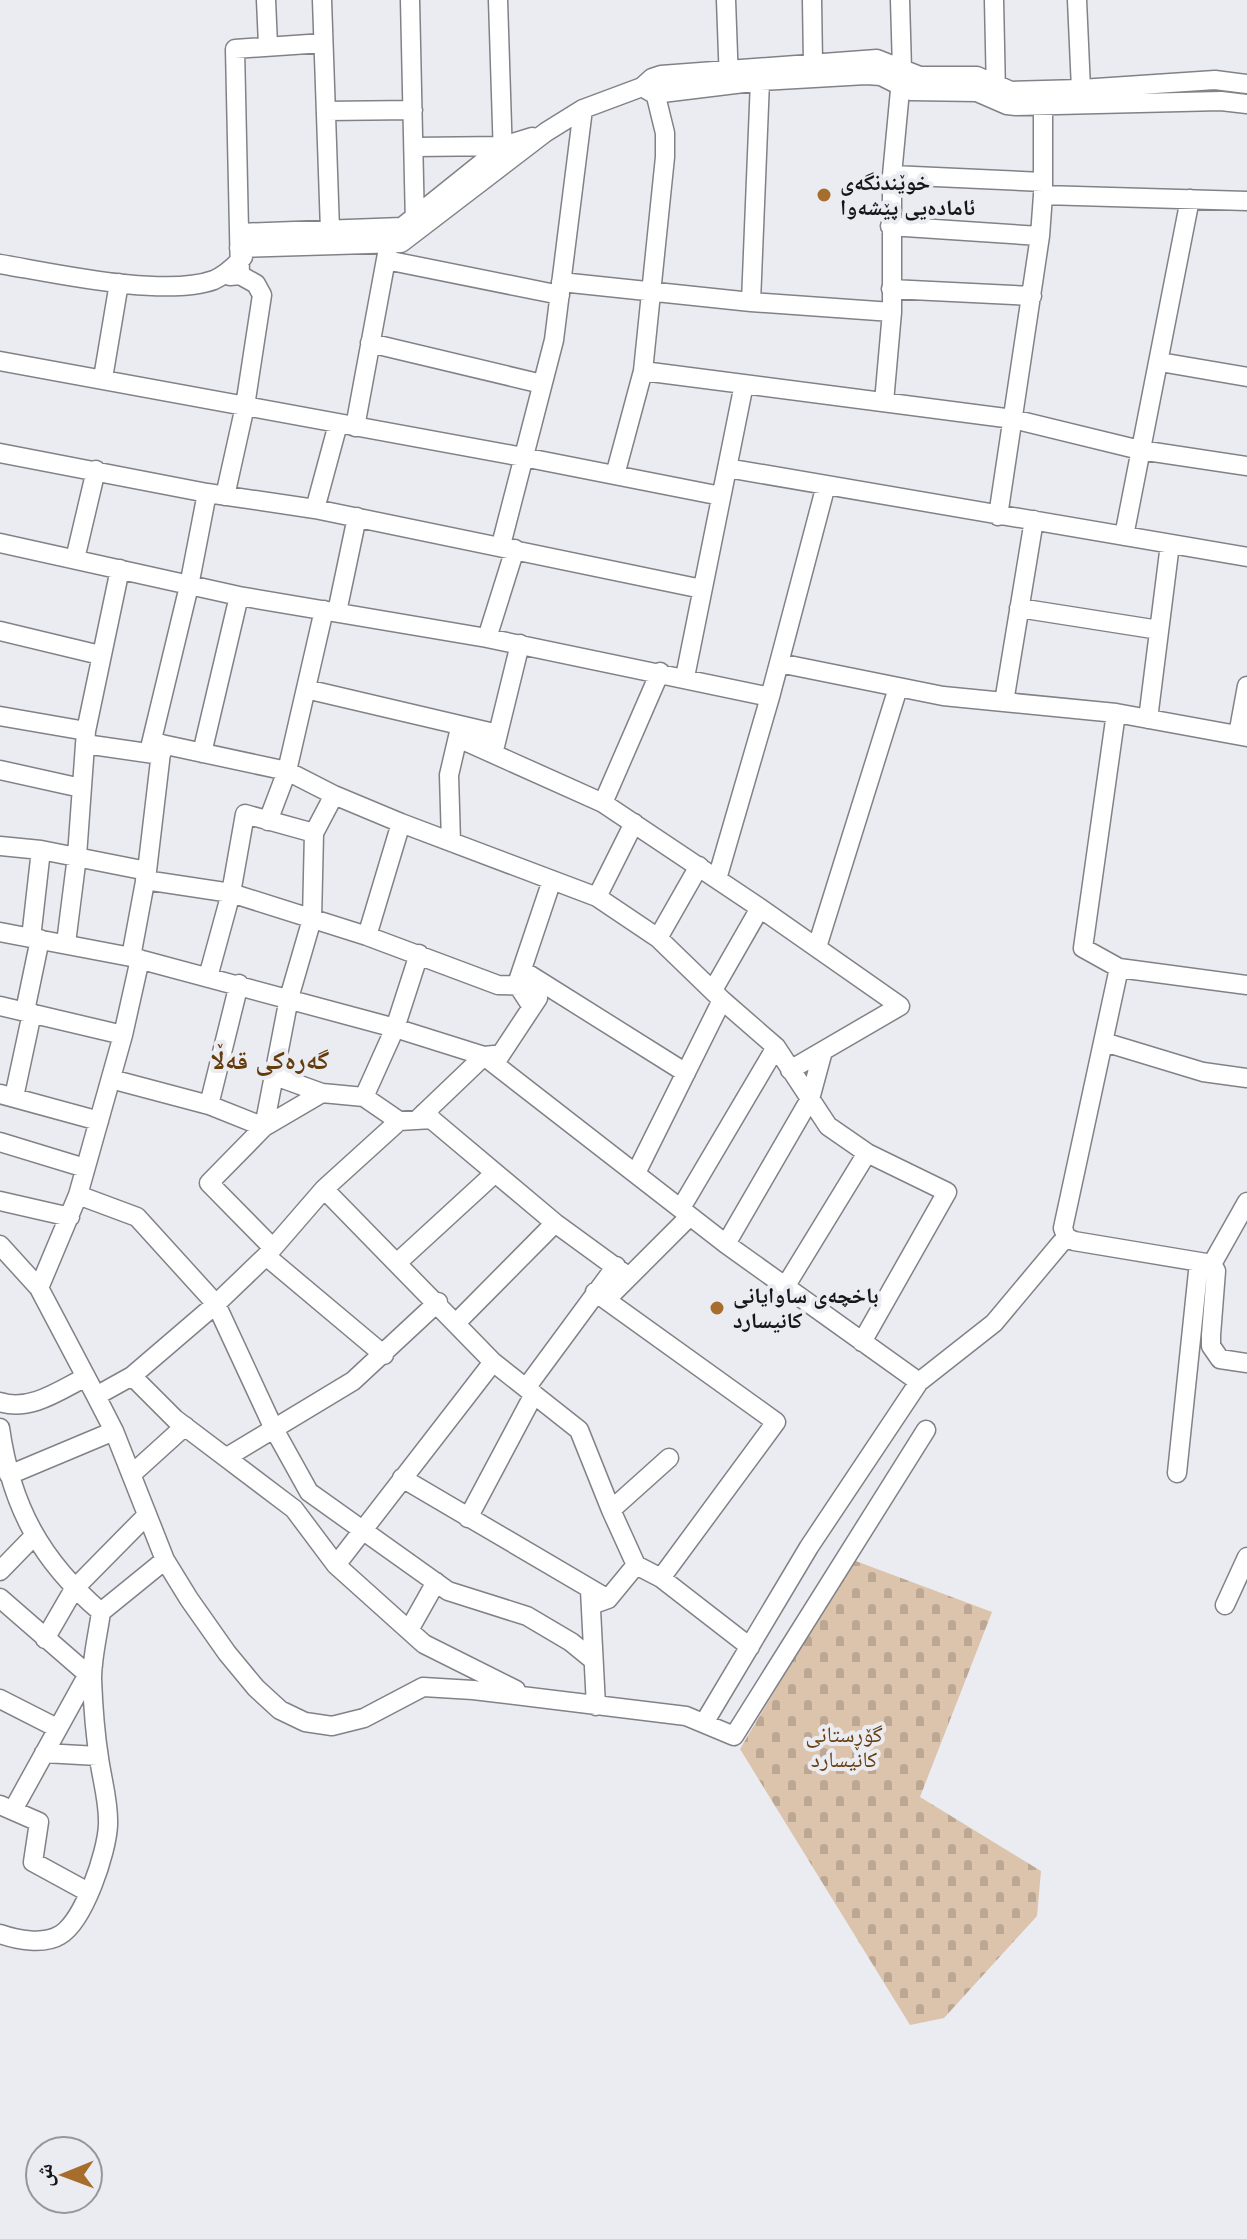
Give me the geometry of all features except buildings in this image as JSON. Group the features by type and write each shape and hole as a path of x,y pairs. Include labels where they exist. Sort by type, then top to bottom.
{"street":[{"path":"266,0 268,45"},
{"path":"322,0 330,230"},
{"path":"410,0 415,225"},
{"path":"498,0 503,156"},
{"path":"726,0 729,77"},
{"path":"812,0 813,63"},
{"path":"884,402 892,312 892,175 902,78 900,0"},
{"path":"994,0 996,93"},
{"path":"1077,0 1081,89"},
{"path":"39,1288 78,1195 123,1035 136,958 159,748 189,586 245,406 262,295 241,253 235,49 323,43"},
{"path":"315,509 346,425 370,343 388,252 401,243 415,225 503,156 583,109 649,86 813,63 877,59 902,78"},
{"path":"729,77 760,81 876,75 902,78 977,76 1016,106 1221,101 1247,104"},
{"path":"996,93 1215,80 1247,84"},
{"path":"751,302 760,81"},
{"path":"615,475 643,371 666,145 649,86"},
{"path":"998,516 1040,236 1043,105"},
{"path":"487,638 508,547 523,457 554,340 583,109"},
{"path":"326,111 413,110"},
{"path":"414,147 503,156"},
{"path":"892,175 1043,189 1247,201"},
{"path":"1124,536 1190,199"},
{"path":"0,264 119,283 179,286 215,279 241,253 330,230 415,225"},
{"path":"890,226 1040,236"},
{"path":"215,279 241,253 388,252 560,289 650,292 892,312"},
{"path":"103,378 119,283"},
{"path":"891,289 1032,296"},
{"path":"370,343 542,384"},
{"path":"0,361 721,496"},
{"path":"1160,362 1247,377"},
{"path":"643,371 1013,419 1140,450 1247,466"},
{"path":"685,677 744,384"},
{"path":"0,453 357,517 702,589"},
{"path":"727,468 1247,557"},
{"path":"75,559 96,470"},
{"path":"717,879 770,697 826,485"},
{"path":"268,821 287,771 306,689 357,517"},
{"path":"1004,702 1034,520"},
{"path":"0,543 189,586 520,644 770,697"},
{"path":"1148,719 1170,544"},
{"path":"66,943 77,856 86,737 100,655 120,569"},
{"path":"202,753 239,596"},
{"path":"1019,608 1159,630"},
{"path":"0,631 100,655"},
{"path":"493,753 520,644"},
{"path":"779,663 943,696 1116,713 1243,736 1247,686"},
{"path":"603,803 660,672"},
{"path":"817,947 898,688"},
{"path":"306,689 461,739 603,803 900,1006 790,1070"},
{"path":"1116,713 1083,948 1119,968 1246,983"},
{"path":"0,716 86,737 202,753 287,771 401,823 597,897 658,938 776,1047 828,1126 867,1153 947,1192 862,1342"},
{"path":"461,739 498,734"},
{"path":"451,842 449,775 461,739"},
{"path":"0,770 81,788"},
{"path":"264,1127 289,998 312,919 314,833 334,795"},
{"path":"208,977 231,893 245,814 314,833"},
{"path":"367,936 401,823"},
{"path":"597,897 634,823"},
{"path":"0,846 77,856 146,876 231,893 367,936 498,985 519,977 547,986 686,1073"},
{"path":"41,850 29,1012 7,1095 99,1121"},
{"path":"658,938 699,866"},
{"path":"532,1007 519,977 552,880"},
{"path":"636,1173 686,1073 717,995 760,908"},
{"path":"0,932 136,958 239,984 493,1058 726,1244 919,1382"},
{"path":"364,1097 395,1028 419,954"},
{"path":"1119,968 1063,1228 1066,1237 1074,1241 1206,1263 1216,1271 1211,1346 1220,1359 1247,1363"},
{"path":"209,1105 239,984"},
{"path":"96,1396 132,1376 216,1304 269,1252 324,1189 493,1058 547,986"},
{"path":"0,1006 123,1035"},
{"path":"1104,1042 1203,1072 1247,1078"},
{"path":"468,1518 530,1391 600,1296 685,1212 776,1047"},
{"path":"726,1244 810,1099 823,1051"},
{"path":"275,1076 322,1093 364,1097 418,1118 495,1173 555,1223 622,1272"},
{"path":"111,1079 209,1105 264,1127"},
{"path":"322,1093 264,1127 209,1183 269,1252 384,1355"},
{"path":"0,1142 85,1168"},
{"path":"785,1287 867,1153"},
{"path":"398,1262 495,1173"},
{"path":"324,1189 438,1302 493,1362 579,1430 636,1565 661,1578 750,1647"},
{"path":"78,1195 137,1217 216,1304 274,1429 309,1492 448,1591 527,1616 571,1642 593,1660"},
{"path":"0,1201 70,1217"},
{"path":"1177,1473 1206,1263 1247,1202"},
{"path":"456,1323 555,1223"},
{"path":"704,1723 809,1547 919,1382 994,1323 1066,1237"},
{"path":"3,1253 39,1288 114,1431 165,1560 189,1599 256,1688 280,1710 305,1722 332,1726 356,1721 423,1687 473,1690 686,1716 734,1736 926,1430"},
{"path":"600,1296 776,1422 661,1578"},
{"path":"227,1457 353,1381 438,1302"},
{"path":"336,1565 493,1362"},
{"path":"132,1376 185,1426 294,1509 336,1565 424,1644 533,1698"},
{"path":"0,1402 35,1401 86,1377"},
{"path":"132,1474 185,1426"},
{"path":"0,1428 2,1453 9,1475 35,1535 56,1569 101,1612"},
{"path":"9,1475 114,1431"},
{"path":"611,1510 669,1458"},
{"path":"402,1478 596,1598"},
{"path":"294,1509 309,1492"},
{"path":"45,1639 74,1589 147,1515"},
{"path":"0,1571 35,1535"},
{"path":"1225,1605 1247,1557"},
{"path":"0,1934 28,1940 58,1936 75,1918 88,1892 105,1847 108,1826 91,1672 101,1612 165,1560"},
{"path":"596,1706 593,1660 596,1598 636,1565"},
{"path":"409,1630 436,1582"},
{"path":"0,1598 45,1639 91,1672"},
{"path":"88,1892 33,1862 39,1822 6,1808 44,1753 91,1672"},
{"path":"0,1699 57,1728"},
{"path":"44,1753 98,1756"}],"green space":[{"name":"گۆڕستانی کانیسارد","path":"853,1560 992,1612 920,1797 1041,1871 1037,1916 944,2018 910,2025 740,1749"}],"place":[{"name":"خوێندنگەی ئامادەیی پێشەوا","path":"824,195"},
{"name":"باخچەی ساوایانی کانیسارد","path":"717,1308"}],"district":[{"name":"گەرەکی قەڵا","path":"270,1060"}]}
